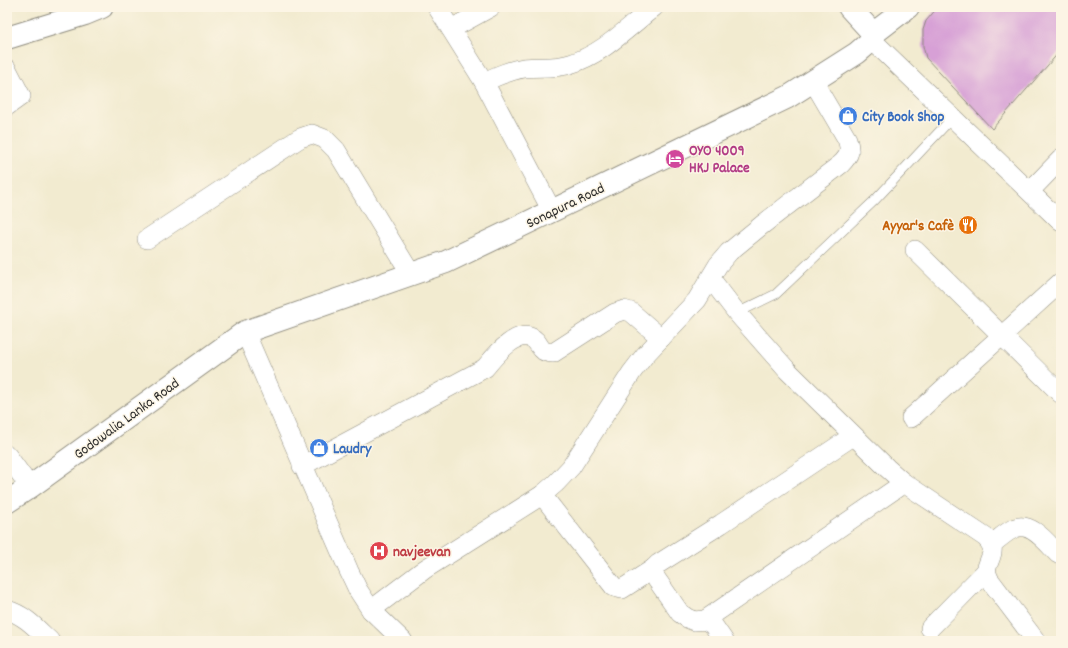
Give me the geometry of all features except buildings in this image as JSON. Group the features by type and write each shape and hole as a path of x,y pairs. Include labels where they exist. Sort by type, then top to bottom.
{"street":[{"path":"7,38 85,14 102,7"},
{"path":"437,7 484,82 552,211"},
{"path":"451,30 491,7"},
{"path":"849,7 872,39 1061,222"},
{"name":"Sonapura Road","path":"245,332 446,262 788,97 872,39 908,7"},
{"path":"484,82 508,71 525,68 568,65 585,59 599,51 648,9"},
{"path":"7,69 21,96 7,106"},
{"path":"371,610 425,569 542,495 556,483 571,467 632,372 661,338 697,300 711,279 718,265 729,252 848,157 850,149 847,139 813,81"},
{"path":"147,239 300,138 312,134 325,140 336,150 411,274"},
{"path":"1030,191 1061,159"},
{"path":"915,250 1061,394"},
{"path":"711,279 737,314 787,370 853,436 904,483 985,537 992,544 993,552 986,572 930,628"},
{"path":"911,418 1061,282"},
{"path":"302,466 485,368 501,350 522,336 535,340 540,348 546,353 553,353 615,313 624,310 631,312 661,338"},
{"path":"245,332 348,572 371,610 403,641"},
{"name":"Godowalia Lanka Road","path":"7,502 245,332"},
{"path":"542,495 614,587 622,589 853,436"},
{"path":"7,455 30,487"},
{"path":"653,569 654,577 680,613 694,621 705,620 904,483"},
{"path":"992,544 1015,528 1024,526 1034,532 1061,555"},
{"path":"986,572 989,579 1036,641"},
{"path":"7,610 19,614 50,641"},
{"path":"705,620 713,625 724,641"}],"lane":[{"path":"737,314 776,294 875,200 953,117"}],"place":[{"name":"City Book Shop","path":"848,116"},
{"name":"OYO 4009 HKJ Palace","path":"675,159"},
{"name":"Ayyar's Cafè","path":"968,225"},
{"name":"Laudry","path":"319,448"},
{"name":"navjeevan","path":"379,551"}]}
